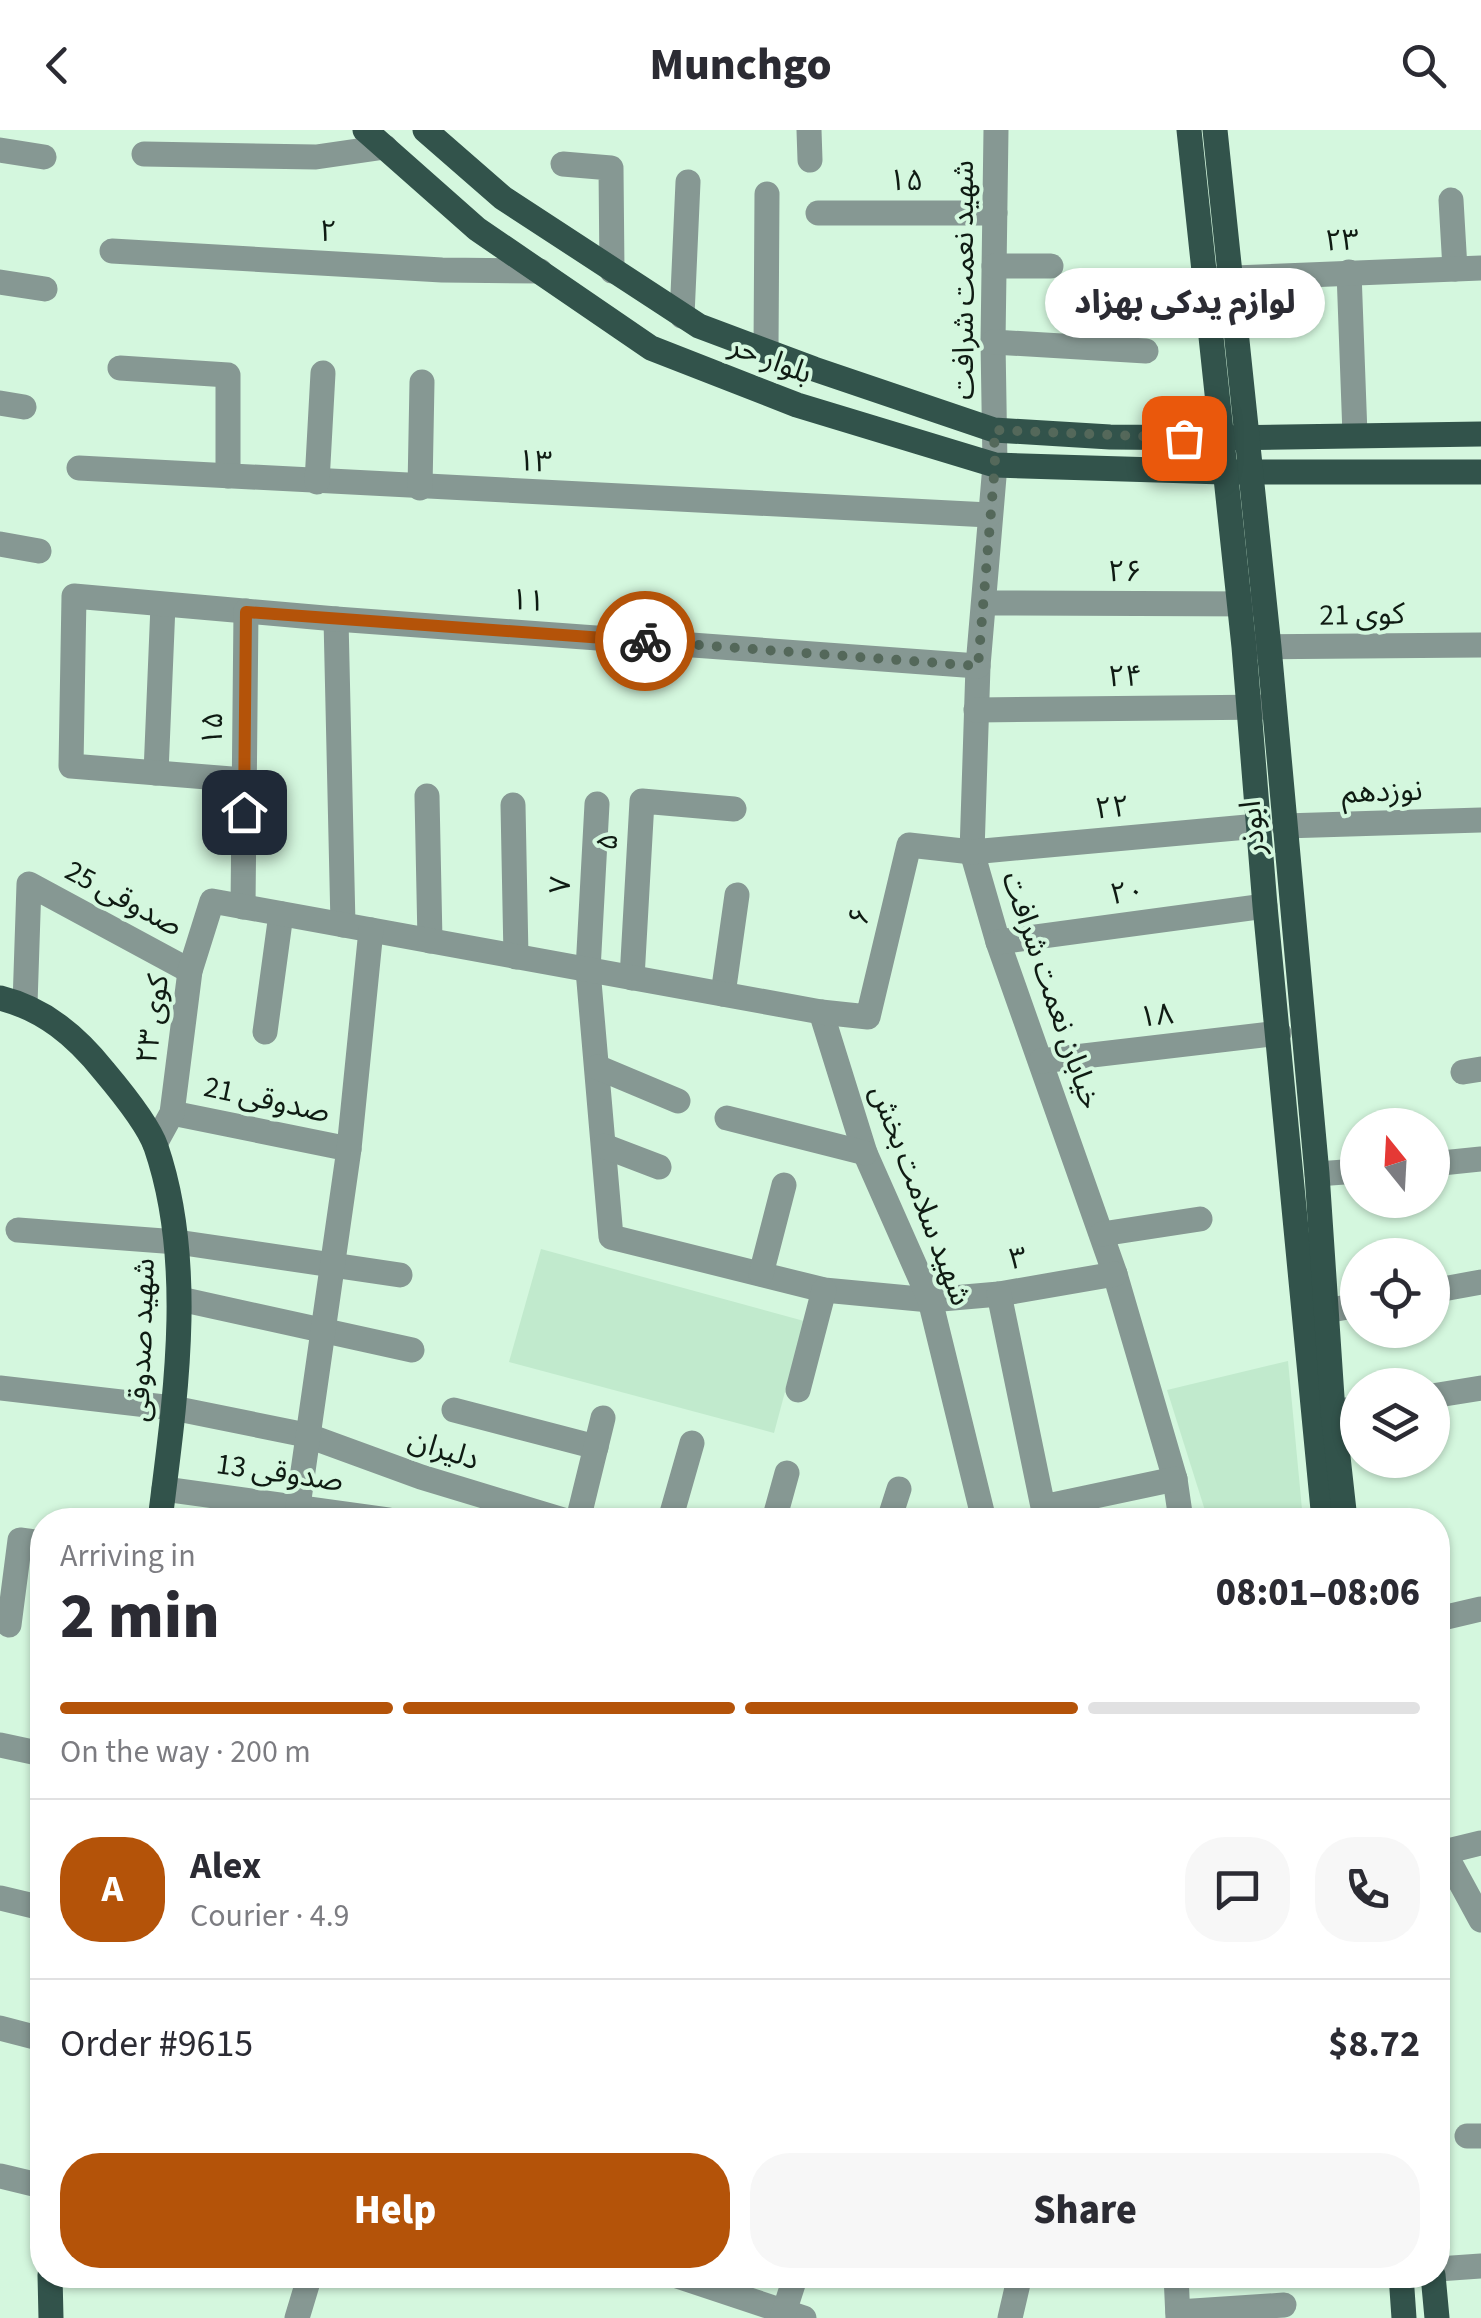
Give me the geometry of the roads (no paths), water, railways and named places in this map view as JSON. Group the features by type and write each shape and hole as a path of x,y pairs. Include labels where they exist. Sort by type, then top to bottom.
{"main road":[{"name":"بلوار حر","path":"425,130 503,198 699,326 994,430 1220,438 1481,434"},
{"path":"1189,130 1220,438 1237,472"},
{"name":"ابوذر","path":"1215,130 1247,437 1237,472 1253,604 1271,826 1316,1174 1326,1312 1340,1384"},
{"name":"بلوار حر","path":"375,138 477,229 651,348 797,405 995,464 1237,472 1481,472"},
{"path":"477,229 503,198"},
{"name":"ابوذر","path":"1271,826 1266,906 1323,1508"},
{"name":"شهید صدوقی","path":"12,1001 78,1039 114,1083 155,1144 177,1242 180,1299 162,1508"},
{"name":"ابوذر","path":"1345,1478 1345,1508"},
{"path":"1401,2288 1404,2318"},
{"path":"1435,2288 1436,2318"}],"street":[{"path":"810,130 810,160"},
{"name":"شهید نعمت شرافت","path":"995,464 996,130"},
{"path":"144,154 316,157 375,138"},
{"path":"0,150 44,157"},
{"path":"563,164 611,168 612,271"},
{"path":"682,316 688,182"},
{"path":"766,350 767,194"},
{"path":"1451,200 1468,268"},
{"name":"۱۵","path":"818,213 995,212"},
{"name":"۲","path":"112,251 442,270 540,271"},
{"path":"994,266 1051,266"},
{"name":"۲۳","path":"1206,280 1468,268"},
{"path":"1348,272 1355,435"},
{"path":"0,282 45,289"},
{"path":"993,342 1146,351"},
{"path":"120,368 228,375 228,476"},
{"path":"317,482 323,374"},
{"path":"420,488 422,382"},
{"name":"خیابان نعمت شرافت","path":"995,464 978,666 972,852 998,942 1115,1274 1175,1479 1179,1508"},
{"name":"۱۳","path":"79,468 988,516"},
{"path":"0,544 39,551"},
{"name":"۱۱","path":"156,773 72,766 74,596 978,666"},
{"name":"۲۶","path":"984,603 1253,604"},
{"path":"162,605 156,773 244,780"},
{"name":"۱۵","path":"243,907 246,612"},
{"path":"336,619 342,925"},
{"name":"کوی 21","path":"1257,647 1481,645"},
{"name":"۲۴","path":"976,710 1261,707"},
{"path":"427,796 430,941"},
{"name":"۵","path":"632,978 642,801 734,809"},
{"name":"۷","path":"598,804 588,970 604,1146"},
{"path":"513,806 516,957"},
{"name":"نوزدهم","path":"1271,826 1481,820"},
{"name":"۲۲","path":"972,852 1271,826"},
{"name":"۶","path":"821,1012 868,1017 910,845 972,852"},
{"name":"صدوقی 25","path":"12,1001 29,884 190,971"},
{"path":"723,994 738,895"},
{"name":"کوی ۲۳","path":"155,1144 172,1112 190,971 212,902 243,907"},
{"name":"۲۰","path":"998,942 1266,906"},
{"path":"243,907 821,1012"},
{"path":"266,1032 281,914"},
{"path":"298,1508 349,1149 372,930"},
{"name":"شهید سلامت بخش","path":"821,1012 865,1153 930,1300 981,1508"},
{"name":"۱۸","path":"1041,1061 1279,1033"},
{"path":"597,1067 678,1101"},
{"name":"صدوقی 21","path":"172,1112 349,1149"},
{"path":"727,1118 865,1153"},
{"path":"604,1146 660,1167"},
{"name":"۳","path":"604,1146 612,1237 824,1290 930,1300 999,1294 1115,1274"},
{"path":"1450,1162 1481,1159"},
{"path":"1316,1174 1340,1172"},
{"path":"760,1274 784,1185"},
{"path":"1102,1234 1200,1218"},
{"path":"18,1230 177,1242 400,1275"},
{"path":"1450,1288 1481,1282"},
{"path":"798,1390 824,1290"},
{"path":"999,1294 1043,1507 1175,1479"},
{"path":"180,1299 412,1350"},
{"path":"1326,1312 1340,1309"},
{"name":"دلیران","path":"0,1388 173,1408 306,1435 421,1477 523,1508"},
{"path":"1450,1393 1481,1388"},
{"path":"454,1410 596,1448"},
{"path":"581,1508 602,1418"},
{"path":"673,1508 692,1443"},
{"path":"777,1508 787,1474"},
{"name":"صدوقی 13","path":"164,1489 269,1508"},
{"path":"893,1508 899,1489"},
{"path":"8,1625 20,1540 30,1541"},
{"path":"1450,1616 1481,1609"},
{"path":"0,1744 30,1751"},
{"path":"1450,1849 1481,1842"},
{"path":"1450,1867 1481,1920"},
{"path":"0,1898 30,1905"},
{"path":"0,2028 30,2035"},
{"path":"0,2176 30,2183"},
{"path":"1450,2270 1481,2266"},
{"path":"297,2318 306,2288"},
{"path":"711,2288 790,2316 794,2288"},
{"path":"1010,2318 1017,2288"},
{"path":"1177,2288 1178,2315 1284,2305"}],"place":[{"name":"لوازم یدکی بهزاد","path":"1184,438"}]}
